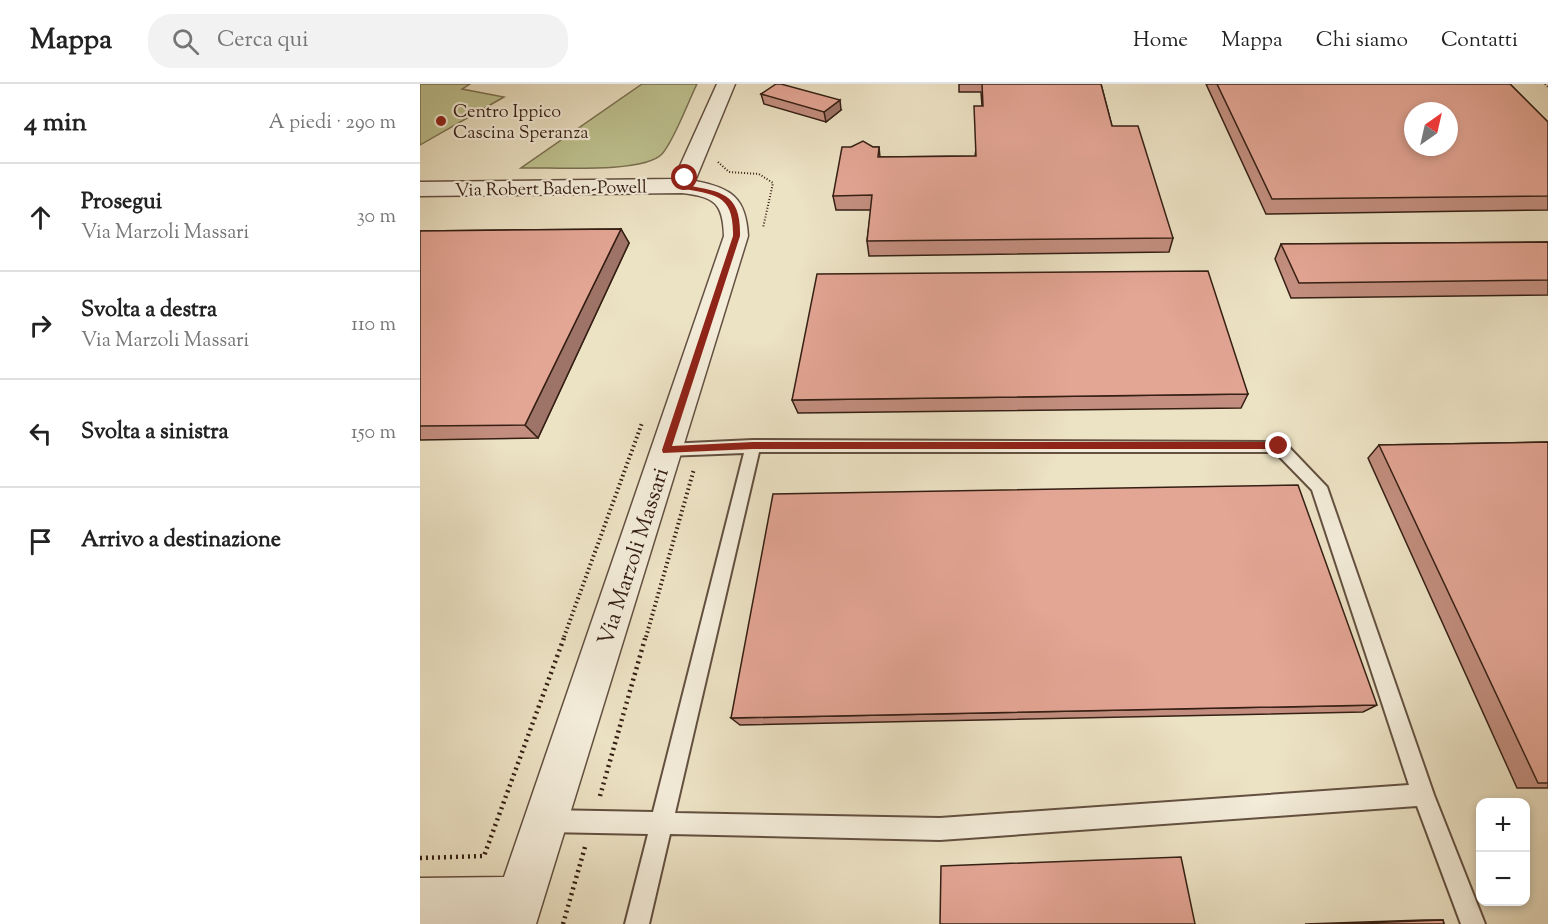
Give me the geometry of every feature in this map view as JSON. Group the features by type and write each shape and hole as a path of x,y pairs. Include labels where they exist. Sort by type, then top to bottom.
{"street":[{"path":"682,186 726,84"},
{"name":"Via Robert Baden-Powell","path":"420,189 682,186"},
{"name":"Via Marzoli Massari","path":"515,912 736,236 737,220 734,207 725,198 712,192 682,186"},
{"path":"420,901 515,912"}],"lane":[{"path":"666,450 753,446 1279,446 1319,487 1423,795 1473,924"},
{"path":"637,924 659,824 753,446"},
{"path":"546,821 940,829 1423,795"}],"path":[{"path":"1545,84 1548,87"},
{"path":"420,858 484,856 646,413"}],"green space":[{"name":"Centro Ippico Cascina Speranza","path":"420,84 470,84 462,89 504,97 420,145"},
{"path":"642,84 697,84 676,131 662,154 652,160 617,167 521,168"}],"building":[{"path":"776,84 840,100 824,112 761,94"},
{"path":"982,84 1101,84 1112,126 1138,126 1173,238 867,241 872,195 833,196 842,147 851,147 863,141 873,147 879,147 878,157 976,156 974,106 983,106"},
{"path":"1217,84 1510,84 1548,122 1548,196 1272,199"},
{"path":"621,229 525,425 420,426 420,231"},
{"path":"1548,242 1548,280 1299,283 1281,244"},
{"path":"1208,271 1248,394 792,400 817,274"},
{"path":"1548,442 1548,783 1538,783 1379,445"},
{"path":"1298,485 1377,705 731,718 773,494"},
{"path":"1181,857 1195,924 940,924 941,866"},
{"path":"1443,920 1444,924 1336,924"}],"place":[{"name":"Centro Ippico Cascina Speranza","path":"441,121"}],"route":[{"path":"685,178 682,186 712,192 725,198 734,207 737,220 736,236 666,450 753,446 1279,446"}]}
